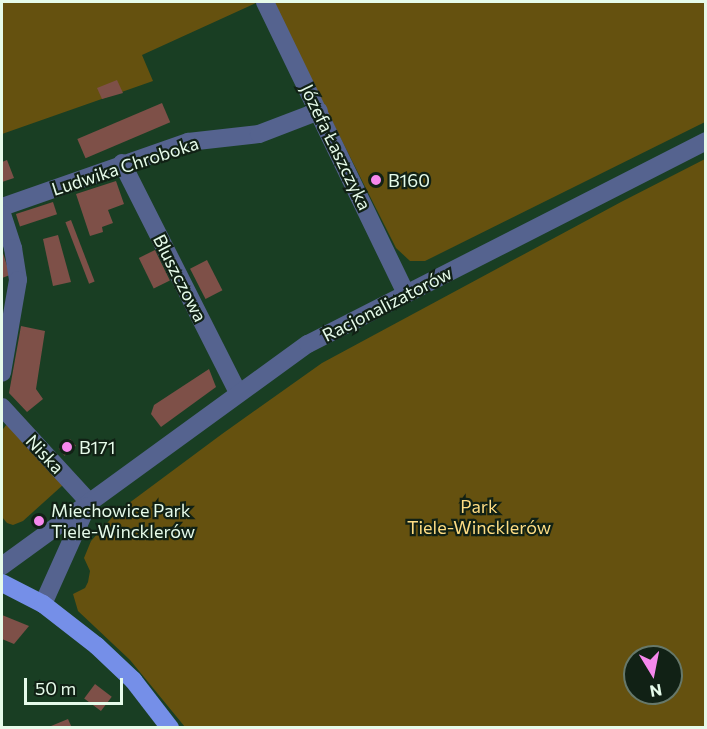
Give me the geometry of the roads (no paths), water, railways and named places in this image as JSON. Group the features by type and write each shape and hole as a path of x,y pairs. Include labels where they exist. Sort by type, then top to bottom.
{"main road":[{"path":"2,583 43,604 116,663 152,702 170,728"}],"street":[{"name":"Józefa Łaszczyka","path":"265,2 320,111 406,294"},
{"name":"Ludwika Chroboka","path":"2,207 122,163 188,142 259,134 320,111"},
{"name":"Racjonalizatorów","path":"2,566 308,344 705,141"},
{"name":"Bluszczowa","path":"122,163 238,393"},
{"path":"2,214 13,248 18,280 2,374"},
{"name":"Niska","path":"2,407 89,502"},
{"name":"Racjonalizatorów","path":"43,604 89,502"}],"place":[{"name":"B160","path":"376,180"},
{"name":"B171","path":"67,447"},
{"name":"Miechowice Park Tiele-Wincklerów","path":"39,521"}],"park label":[{"name":"Park Tiele-Wincklerów","path":"479,517"}]}
